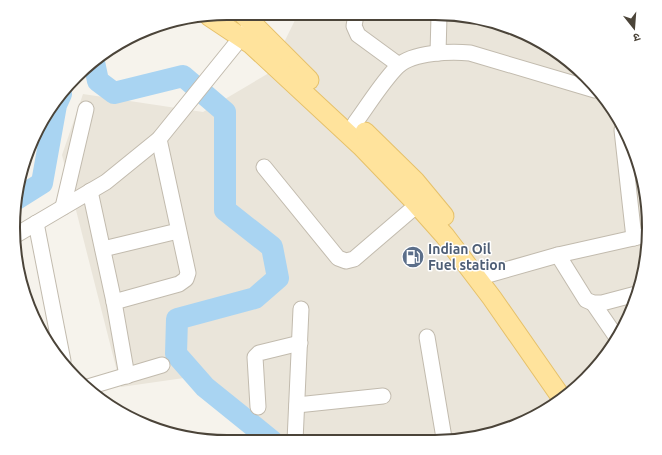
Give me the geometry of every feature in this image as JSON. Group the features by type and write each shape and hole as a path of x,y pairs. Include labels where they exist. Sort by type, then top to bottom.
{"main road":[{"path":"225,20 245,25 302,74 415,180 483,276 567,387"},
{"path":"245,25 257,49 361,146 483,276 559,394"}],"street":[{"path":"355,20 354,26 358,35 399,65"},
{"path":"438,53 439,20"},
{"path":"20,233 106,182 159,139 183,107 210,77 245,25"},
{"path":"355,123 399,65 414,58 451,51 470,53 588,88"},
{"path":"63,207 86,109"},
{"path":"114,302 179,284 186,279 188,273 159,139"},
{"path":"483,276 558,255 641,237 625,145"},
{"path":"264,167 338,258 346,261 354,259 417,204"},
{"path":"90,191 114,302 127,376"},
{"path":"36,223 61,351"},
{"path":"103,249 178,231"},
{"path":"558,255 586,300 594,303 631,295"},
{"path":"594,303 614,332"},
{"path":"295,435 301,309"},
{"path":"427,337 443,435"},
{"path":"258,407 255,357 259,353 300,343"},
{"path":"93,386 162,365"},
{"path":"297,405 383,396"}],"shaded area":[{"path":"295,20 448,20 475,24 501,31 526,41 550,55 571,71 599,101 621,136 635,174 642,214 642,241 638,268 631,294 621,319 607,343 591,364 561,392 526,414 488,428 448,435 275,435 205,375 121,387 62,155 83,94 203,112 269,73"}],"waterway":[{"path":"95,68 98,81 114,93 183,76 225,112 225,210 272,247 278,278 255,298 177,319 176,354 205,387 265,435"},
{"path":"23,195 42,183 55,113"}],"place":[{"name":"Indian Oil Fuel station","path":"413,257"}]}
